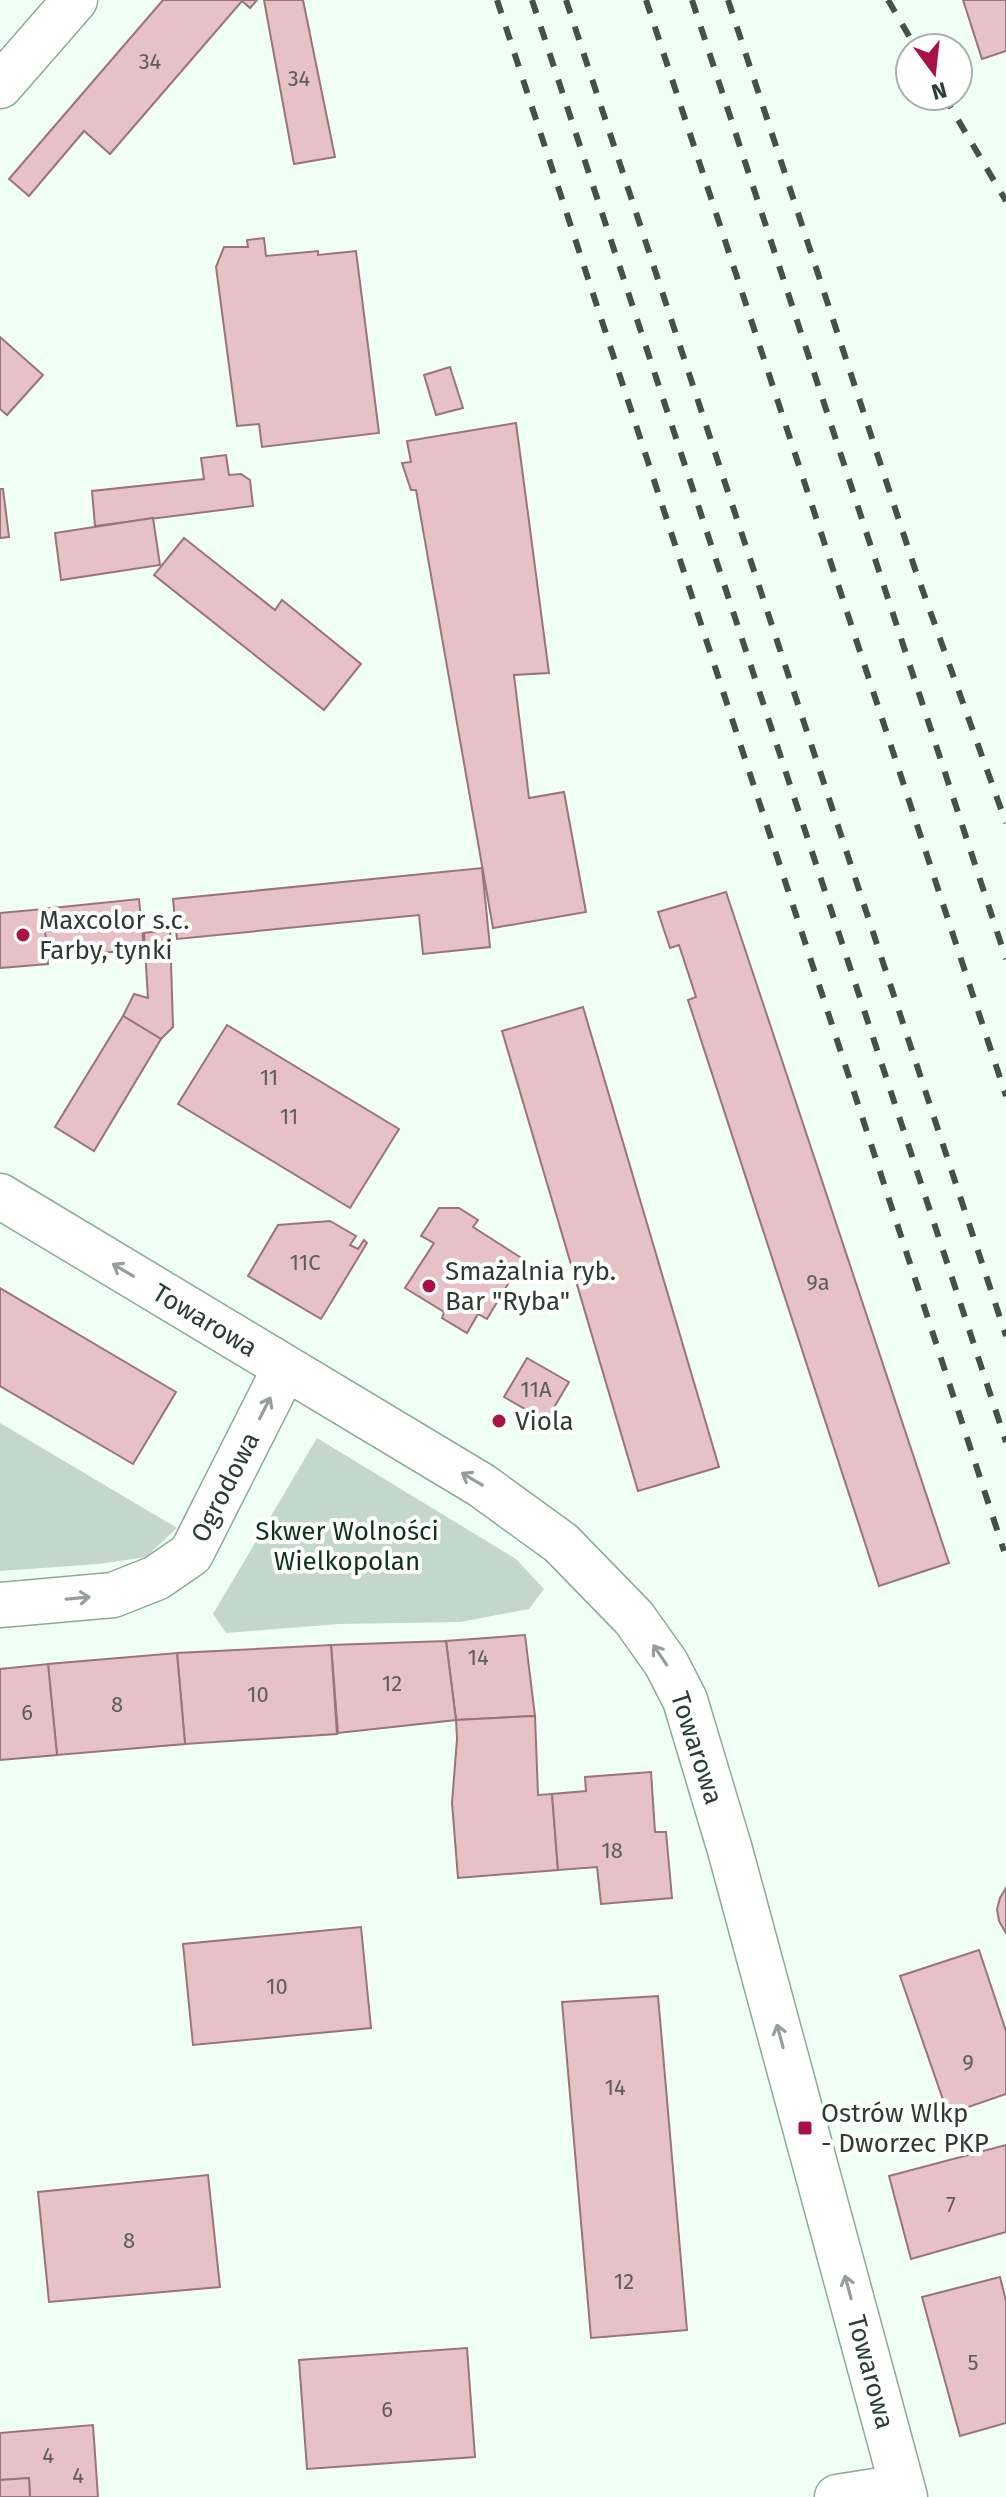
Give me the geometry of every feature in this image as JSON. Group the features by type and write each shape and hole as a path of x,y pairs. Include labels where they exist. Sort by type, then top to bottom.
{"main road":[{"path":"0,86 75,0"},
{"name":"Towarowa","path":"0,1196 481,1485 561,1543 634,1618 666,1663 685,1700 730,1850 903,2492 837,2497"},
{"name":"Ogrodowa","path":"0,1605 113,1595 156,1578 191,1554 285,1368"}],"green space":[{"path":"0,1423 177,1528 146,1557 99,1564 0,1571"},
{"name":"Skwer Wolności Wielkopolan","path":"317,1438 516,1559 544,1589 529,1609 460,1622 339,1624 226,1633 213,1614"}],"building":[{"path":"163,0 257,0 250,8 242,1 110,154 84,131 29,196 9,179"},
{"path":"264,0 303,0 335,157 294,164"},
{"path":"963,0 1006,0 1006,51 982,59"},
{"path":"264,238 266,256 356,251 379,433 262,447 259,424 237,426 216,267 224,247 248,247 247,240"},
{"path":"0,337 43,375 7,415 0,409"},
{"path":"450,367 463,408 436,415 424,375"},
{"path":"516,423 549,673 514,675 529,798 564,792 586,912 493,928 416,490 411,490 402,463 411,462 407,441"},
{"path":"226,455 229,475 241,474 250,480 253,506 95,526 92,491 204,479 201,458"},
{"path":"0,489 3,489 9,537 0,538"},
{"path":"153,518 160,565 61,580 55,533"},
{"path":"184,538 275,610 282,600 361,664 324,710 154,575"},
{"path":"482,868 490,947 423,954 419,915 177,939 173,899"},
{"path":"726,892 949,1563 879,1586 688,1000 696,997 679,945 670,948 658,912"},
{"path":"139,899 144,949 47,958 43,909"},
{"name":"Maxcolor s.c. Farby, tynki","path":"43,909 48,964 0,968 0,913"},
{"path":"170,930 173,1027 161,1039 123,1016 134,994 148,998 144,933"},
{"path":"583,1007 719,1467 638,1491 502,1031"},
{"path":"123,1016 161,1039 94,1151 55,1127"},
{"path":"227,1025 399,1129 350,1208 178,1104"},
{"path":"439,1208 459,1208 478,1220 473,1227 523,1259 487,1319 478,1314 467,1333 442,1318 444,1312 405,1288 434,1243 421,1236"},
{"path":"330,1221 356,1236 350,1245 358,1249 364,1240 367,1243 321,1319 248,1276 278,1225"},
{"path":"0,1288 176,1392 133,1464 0,1386"},
{"path":"527,1358 569,1382 546,1421 504,1397"},
{"path":"525,1635 535,1716 456,1720 446,1641"},
{"path":"446,1641 456,1720 338,1733 331,1645"},
{"path":"331,1645 337,1734 185,1744 177,1653"},
{"path":"177,1653 185,1744 57,1755 48,1664"},
{"path":"48,1664 57,1755 0,1760 0,1669"},
{"path":"535,1716 538,1795 552,1794 558,1870 458,1878 452,1803 456,1720"},
{"path":"651,1772 655,1832 666,1832 672,1898 601,1904 597,1867 558,1870 552,1794 586,1791 585,1777"},
{"path":"1006,1888 1006,1933 997,1909"},
{"path":"361,1927 371,2028 193,2045 183,1944"},
{"path":"979,1950 1006,2031 1006,2094 948,2114 900,1976"},
{"path":"658,1996 687,2330 591,2338 562,2002"},
{"path":"1006,2145 1006,2232 911,2259 889,2176"},
{"path":"208,2175 220,2287 49,2302 38,2192"},
{"path":"1000,2277 1006,2301 1006,2423 960,2436 922,2297"},
{"path":"467,2348 475,2457 307,2469 299,2360"},
{"path":"93,2425 98,2497 30,2497 29,2478 0,2480 0,2433"},
{"path":"29,2478 30,2497 0,2497 0,2480"}],"railway":[{"path":"497,0 1004,1551"},
{"path":"532,0 1006,1442"},
{"path":"566,0 1006,1336"},
{"path":"646,0 1006,1096"},
{"path":"692,0 1006,959"},
{"path":"728,0 915,569 1006,823"},
{"path":"888,0 907,32"},
{"path":"953,112 1006,201"}],"place":[{"name":"Maxcolor s.c. Farby, tynki","path":"23,935"},
{"name":"Smażalnia ryb. Bar \"Ryba\"","path":"429,1286"},
{"name":"Viola","path":"499,1421"},
{"name":"Ostrów Wlkp - Dworzec PKP","path":"805,2128"}]}
